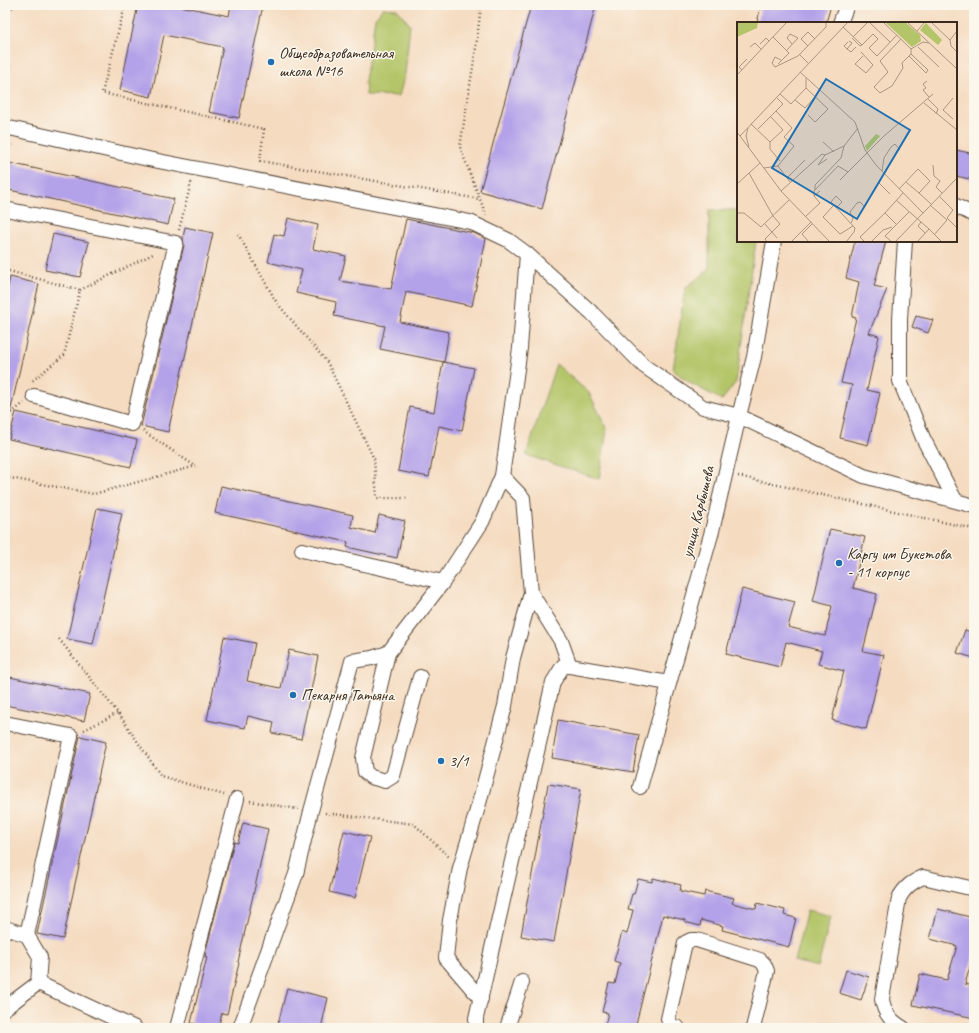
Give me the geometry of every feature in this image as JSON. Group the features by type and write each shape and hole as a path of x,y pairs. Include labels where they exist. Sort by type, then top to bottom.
{"street":[{"path":"840,22 847,5"},
{"path":"5,127 148,159 470,222 508,240 527,254 592,313 644,366 703,407 739,416 864,476 974,506"},
{"path":"957,206 974,215"},
{"path":"5,209 176,243 132,424 34,396"},
{"name":"улица Карбышева","path":"640,787 712,531 754,357 774,242"},
{"path":"905,242 900,319 900,381 923,438 955,500"},
{"path":"420,677 393,776 385,781 371,777 365,772 363,758 388,653 443,582 482,522 502,476 520,348 527,254"},
{"path":"481,999 446,958 450,920 460,868 505,706 513,658 531,593 523,498 502,476"},
{"path":"302,550 443,582"},
{"path":"531,593 561,641 570,666"},
{"path":"240,1028 296,874 311,811 352,661 372,658 388,653"},
{"path":"476,1028 476,1018 553,682 562,666 570,666 669,683"},
{"path":"5,723 70,736 27,935"},
{"path":"177,1028 237,798"},
{"path":"903,1028 895,1024 888,1017 882,999 900,898 904,890 913,882 923,877 974,889"},
{"path":"5,928 27,935 40,957 38,983 5,1008"},
{"path":"678,1028 672,1026 668,1019 685,943 691,940 697,940 760,960 764,964 767,971 753,1028"},
{"path":"507,1028 522,982"},
{"path":"38,983 135,1028"}],"path":[{"path":"5,12 16,5"},
{"path":"117,5 125,6 102,93 264,129 260,160 479,199"},
{"path":"481,5 476,48 460,147 479,199 494,233"},
{"path":"5,143 20,146"},
{"path":"176,243 191,183 183,181"},
{"path":"238,234 277,304 327,362 374,459 376,498 408,498"},
{"path":"5,270 80,290 155,253"},
{"path":"5,418 34,396 28,384 64,355 80,290"},
{"path":"5,477 94,494 196,466 132,424"},
{"path":"726,473 974,529"},
{"path":"59,639 118,713 161,776 237,798 311,811 414,824 460,868"},
{"path":"70,736 118,713"}],"green space":[{"path":"383,8 397,9 410,25 405,74 399,96 366,95 365,81 375,18"},
{"path":"709,210 737,210 737,242 756,242 736,382 722,400 690,383 673,370 685,288 709,270"},
{"path":"556,364 589,393 607,429 599,479 526,455"},
{"path":"807,910 831,916 818,967 794,961"}],"building":[{"name":"Общеобразовательная школа №16","path":"138,5 175,5 229,16 231,5 263,5 239,118 209,112 223,47 164,35 151,97 120,90"},
{"path":"531,5 596,5 542,209 480,191"},
{"path":"761,5 831,5 826,22 757,22"},
{"path":"957,150 974,154 974,180 957,176"},
{"path":"5,162 174,199 168,225 5,189"},
{"path":"288,218 318,225 313,249 346,256 340,281 391,289 406,219 474,233 486,239 472,306 406,292 400,322 449,332 444,362 380,349 385,326 334,316 336,302 296,293 302,270 268,262 274,234 284,236"},
{"path":"185,227 213,233 168,432 141,426 184,245 183,238"},
{"path":"53,234 89,242 80,277 45,270"},
{"path":"855,242 886,242 874,286 887,289 869,333 879,336 867,390 880,393 868,445 840,438 852,385 841,383 856,318 852,317 859,282 846,278"},
{"path":"10,277 39,284 10,413 5,413 5,300"},
{"path":"916,316 933,320 928,333 912,327"},
{"path":"443,362 474,368 462,431 439,426 429,477 398,471 410,407 434,412"},
{"path":"16,412 137,440 131,467 9,439"},
{"path":"221,486 353,515 351,527 375,533 379,515 405,521 397,558 347,547 348,542 215,513"},
{"path":"97,508 122,513 93,644 67,639"},
{"path":"830,529 865,537 853,588 877,594 863,651 884,655 866,729 832,720 844,671 818,664 822,651 786,642 780,667 726,654 742,589 795,602 788,627 825,636 832,606 813,601"},
{"path":"965,630 974,633 974,658 957,653"},
{"path":"224,637 255,643 247,681 281,688 289,650 318,656 301,739 272,733 274,722 248,716 245,728 207,720"},
{"path":"5,676 90,694 84,721 5,705"},
{"path":"558,720 639,735 633,772 552,758"},
{"path":"80,736 106,742 63,939 37,934"},
{"path":"548,784 581,789 554,942 521,936"},
{"path":"243,823 268,829 227,1014 222,1013 218,1028 211,1028 191,1023 207,957 205,957 206,950 234,842 238,843"},
{"path":"344,831 370,837 355,898 329,892"},
{"path":"653,878 681,885 680,891 704,896 705,891 734,898 732,903 756,909 757,903 785,910 784,915 796,918 789,947 722,930 723,926 701,920 700,926 685,922 685,920 663,915 635,1028 616,1028 605,1025 608,1013 602,1012 609,983 615,984 620,963 614,961 622,932 627,934 633,910 628,909 632,894 634,894 638,879 652,882"},
{"path":"938,909 974,918 974,953 965,984 974,986 974,1018 913,1005 920,974 947,980 957,946 930,939"},
{"path":"846,970 869,977 861,1000 839,993"},
{"path":"287,988 328,998 321,1028 277,1028"}],"place":[{"name":"Общеобразовательная школа №16","path":"271,62"},
{"name":"Каргу им Букетова - 11 корпус","path":"839,563"},
{"name":"Пекарня Татьяна","path":"293,695"},
{"name":"3/1","path":"441,761"}]}
